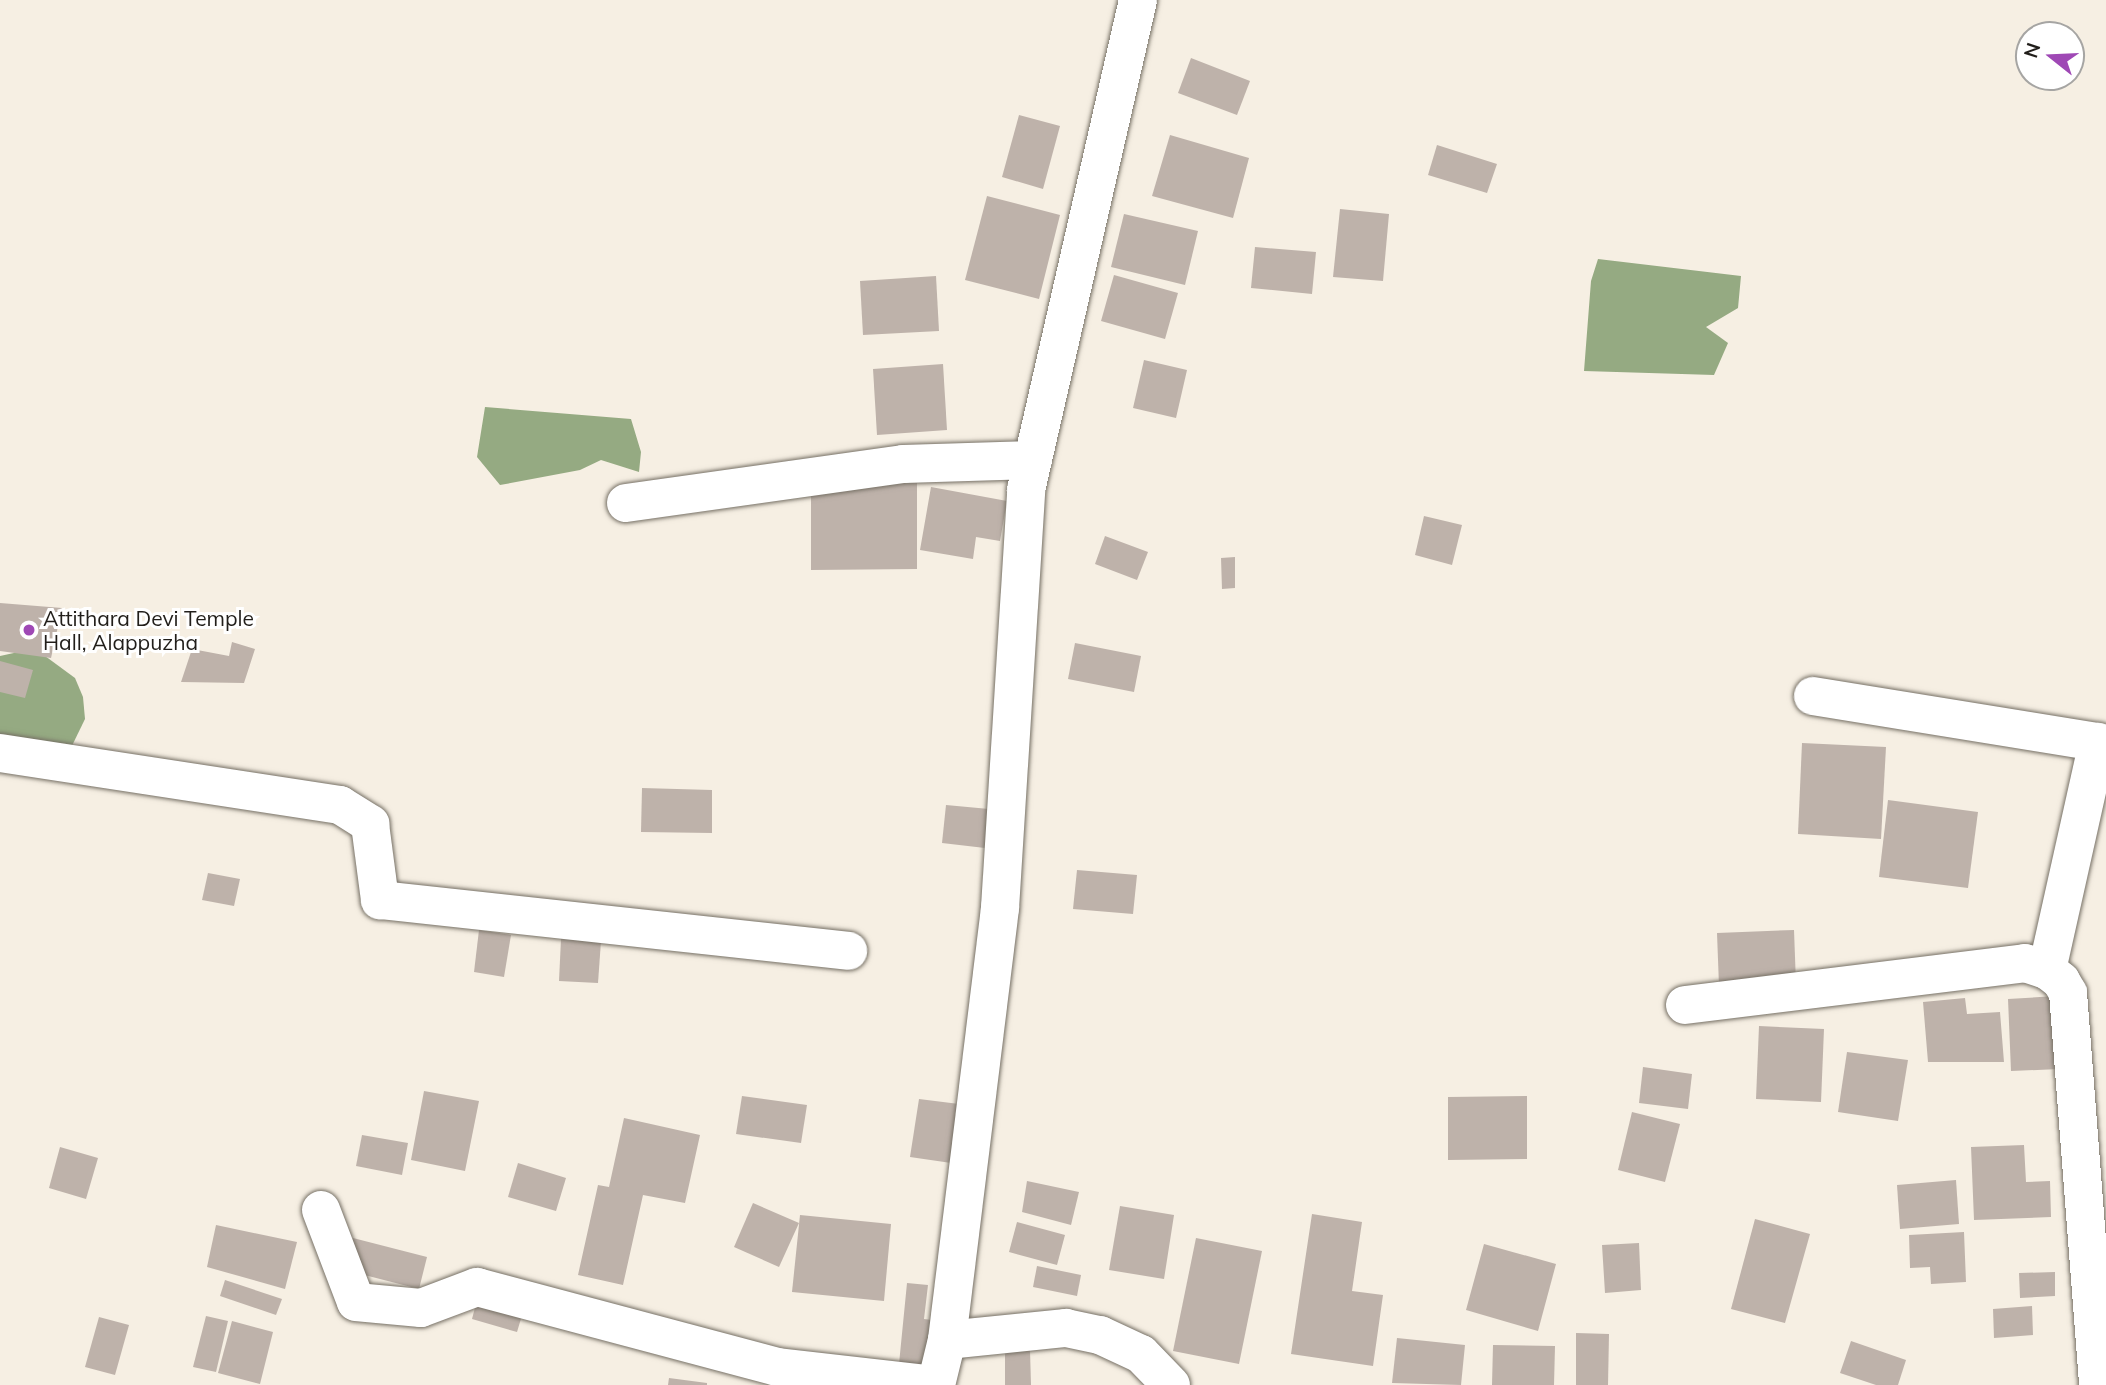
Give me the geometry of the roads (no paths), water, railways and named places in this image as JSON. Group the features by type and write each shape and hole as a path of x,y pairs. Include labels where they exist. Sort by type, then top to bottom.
{"street":[{"path":"321,1210 356,1302 421,1308 477,1287 777,1367 936,1385 947,1340 1000,908 1026,490 1138,0"},
{"path":"626,503 903,464 1033,460"},
{"path":"1813,696 2098,742 2047,970"},
{"path":"0,753 340,805 370,824 380,900 848,951"},
{"path":"1685,1005 2025,963 2047,970 2068,993 2098,1385"},
{"path":"947,1340 1066,1328 1100,1335 1141,1354 1171,1385"}],"place":[{"name":"Attithara Devi Temple Hall, Alappuzha","path":"29,630"}]}
